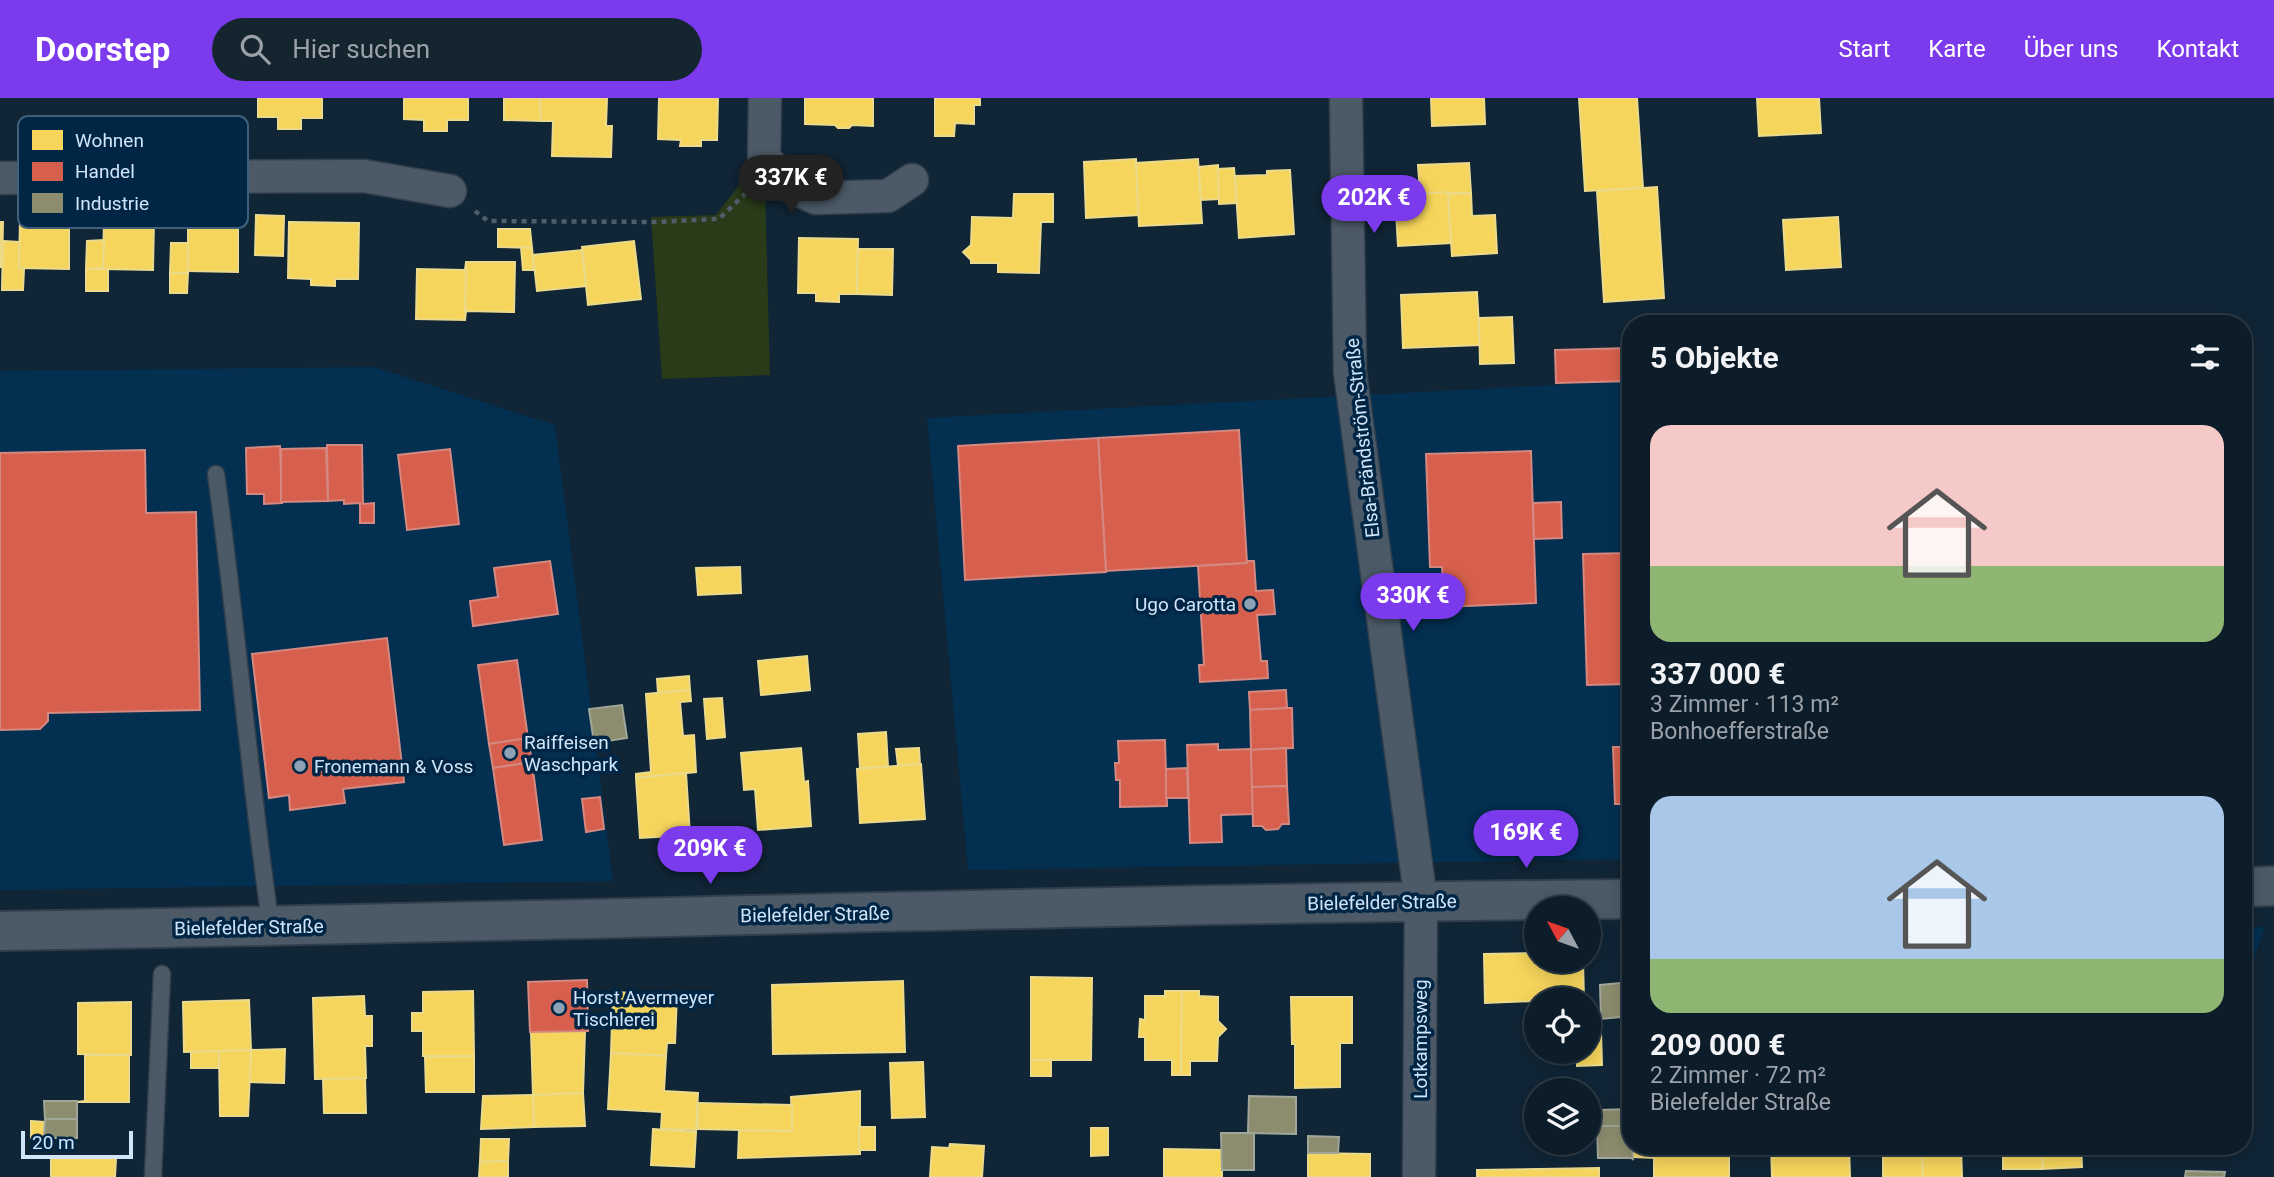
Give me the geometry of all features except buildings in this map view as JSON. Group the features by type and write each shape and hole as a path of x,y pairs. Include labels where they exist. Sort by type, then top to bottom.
{"street":[{"path":"765,98 764,157 787,185 816,198 888,196 912,180"},
{"name":"Elsa-Brändström-Straße","path":"1346,98 1350,372 1421,901"},
{"path":"248,177 364,176 450,191"},
{"path":"0,178 18,178"},
{"path":"2252,887 2274,886"},
{"name":"Bielefelder Straße","path":"0,931 1622,899"},
{"name":"Lotkampsweg","path":"1419,1177 1421,901"}],"lane":[{"path":"216,474 234,600 255,816 271,927"},
{"path":"153,1177 162,974"}],"path":[{"path":"450,191 488,221 655,222 719,219 774,170"}],"shaded area":[{"path":"374,367 555,425 613,881 0,890 0,371"},
{"path":"1622,381 1622,859 968,870 927,418"},
{"path":"2265,927 2252,964 2252,928"}],"green space":[{"path":"747,175 765,188 770,375 662,379 651,217 716,215"}],"place":[{"name":"Ugo Carotta","path":"1250,604"},
{"name":"Raiffeisen Waschpark","path":"510,753"},
{"name":"Fronemann & Voss","path":"300,766"},
{"name":"Horst Avermeyer Tischlerei","path":"559,1008"}]}
